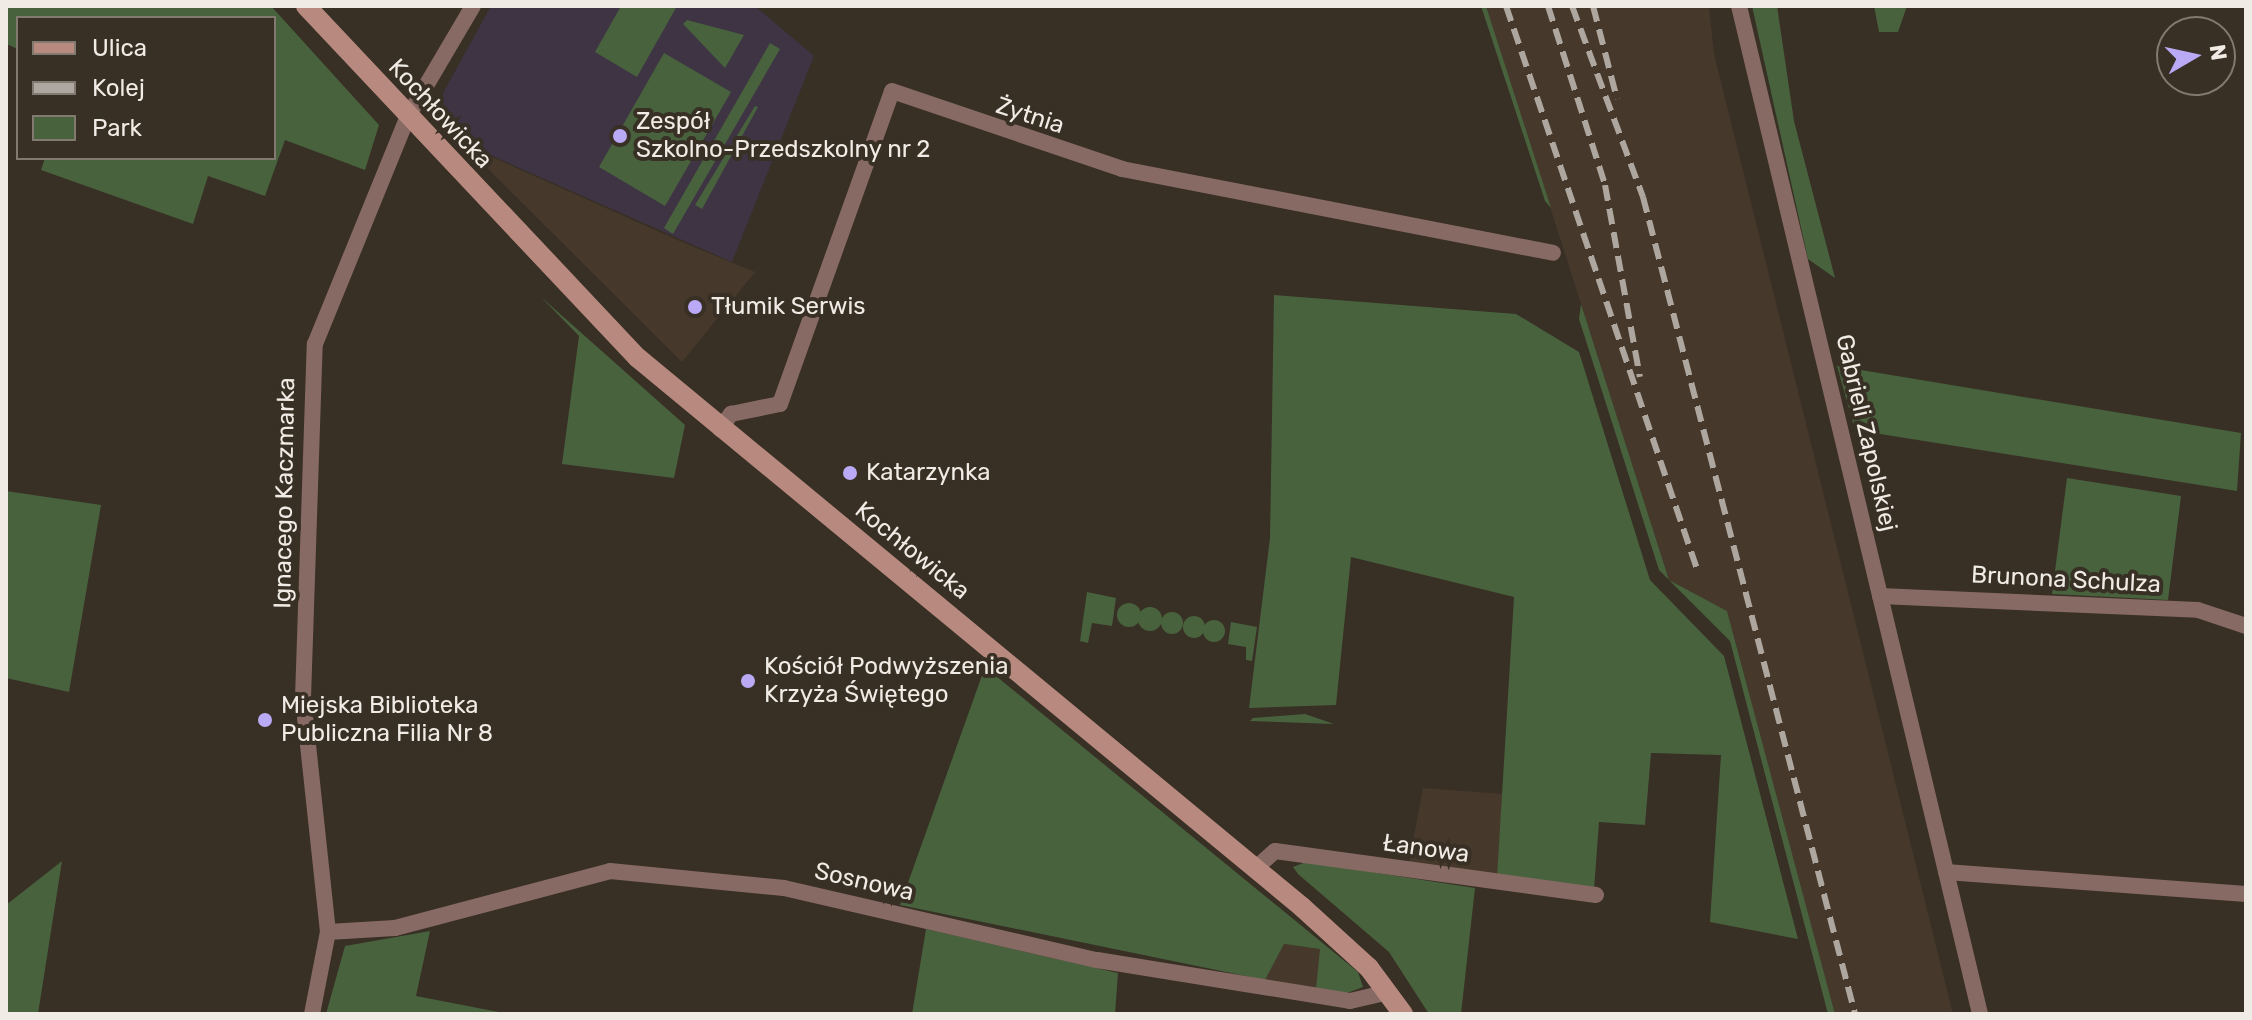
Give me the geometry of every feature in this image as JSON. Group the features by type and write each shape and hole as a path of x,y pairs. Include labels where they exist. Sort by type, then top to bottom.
{"street":[{"name":"Kochłowicka","path":"306,6 565,287 720,429 1256,868 1388,992 1403,1014"},
{"name":"Ignacego Kaczmarka","path":"312,1014 328,932 303,698 312,364 328,305 407,118 473,6"},
{"name":"Gabrieli Zapolskiej","path":"1739,6 1980,1014"},
{"name":"Żytnia","path":"720,429 731,414 780,404 892,91 1122,169 1553,253"},
{"name":"Brunona Schulza","path":"1880,596 2198,610 2246,626"},
{"name":"Łanowa","path":"1256,868 1275,851 1596,895"},
{"name":"Sosnowa","path":"328,932 395,928 610,871 784,888 1097,960 1350,1001 1388,992"},
{"path":"1946,872 2246,894"}],"shaded area":[{"name":"Zespół Szkolno-Przedszkolny nr 2","path":"491,6 755,6 814,56 732,262 463,143 443,110 443,93"},
{"path":"1486,6 1709,6 1714,54 1953,1014 1835,1014 1727,611 1669,580"},
{"path":"463,144 682,242 755,272 682,362"},
{"path":"1423,788 1503,794 1497,877 1408,867"},
{"path":"1284,944 1321,949 1316,989 1265,980"}],"green space":[{"path":"6,6 271,6 379,125 365,170 285,140 265,196 208,176 193,224 41,170 44,160 276,160 276,16 16,16 16,48 6,44"},
{"path":"621,6 677,6 637,77 595,52"},
{"path":"1481,6 1486,6 1551,208 1545,201"},
{"path":"1752,6 1777,6 1794,121 1835,278 1808,259"},
{"path":"1874,6 1907,6 1898,32 1879,32"},
{"path":"687,20 744,35 725,68 683,24"},
{"path":"770,43 780,49 673,234 664,228"},
{"path":"664,53 731,92 665,206 599,167"},
{"path":"755,106 758,107 702,209 695,205"},
{"path":"1274,295 1516,314 1579,352 1650,580 1724,656 1798,939 1710,922 1721,755 1651,753 1645,825 1599,822 1594,890 1497,877 1514,597 1351,557 1336,705 1249,708 1270,538"},
{"path":"541,297 685,425 674,478 562,464 579,336"},
{"path":"1581,304 1669,580 1659,570 1579,319"},
{"path":"1837,366 2241,433 2237,491 1855,430"},
{"path":"2067,478 2181,496 2168,600 2052,594"},
{"path":"6,491 101,505 69,692 6,678"},
{"path":"1669,580 1727,611 1835,1014 1828,1014 1730,641"},
{"path":"1087,592 1116,598 1112,626 1092,623 1088,643 1080,641"},
{"path":"1129,603 1140,610 1141,615 1134,626 1129,627 1118,620 1117,615 1124,604"},
{"path":"1150,607 1158,611 1162,619 1158,627 1150,631 1142,627 1138,619 1142,611"},
{"path":"1172,612 1180,615 1183,623 1180,631 1172,634 1164,631 1161,623 1164,615"},
{"path":"1194,616 1202,619 1205,627 1202,635 1194,638 1186,635 1183,627 1186,619"},
{"path":"1214,620 1222,623 1225,631 1222,639 1214,642 1206,639 1203,631 1206,623"},
{"path":"1231,622 1257,627 1252,661 1246,660 1246,647 1228,644"},
{"path":"985,667 1358,972 1363,987 1347,993 1316,989 1320,949 1284,944 1265,980 900,905"},
{"path":"1305,714 1334,724 1250,721 1253,718"},
{"path":"62,861 38,1014 6,1014 6,905"},
{"path":"1306,862 1475,888 1461,1014 1429,1014 1389,952 1293,867"},
{"path":"926,929 1118,973 1115,1014 912,1014"},
{"path":"430,931 416,996 509,1014 326,1014 345,946"}],"railway":[{"path":"1506,6 1697,569"},
{"path":"1548,6 1605,185 1640,377"},
{"path":"1572,6 1643,197 1855,1014"},
{"path":"1593,6 1617,99"}],"place":[{"name":"Zespół Szkolno-Przedszkolny nr 2","path":"620,136"},
{"name":"Tłumik Serwis","path":"695,307"},
{"name":"Katarzynka","path":"850,473"},
{"name":"Kościół Podwyższenia Krzyża Świętego","path":"748,681"},
{"name":"Miejska Biblioteka Publiczna Filia Nr 8","path":"265,720"}]}
